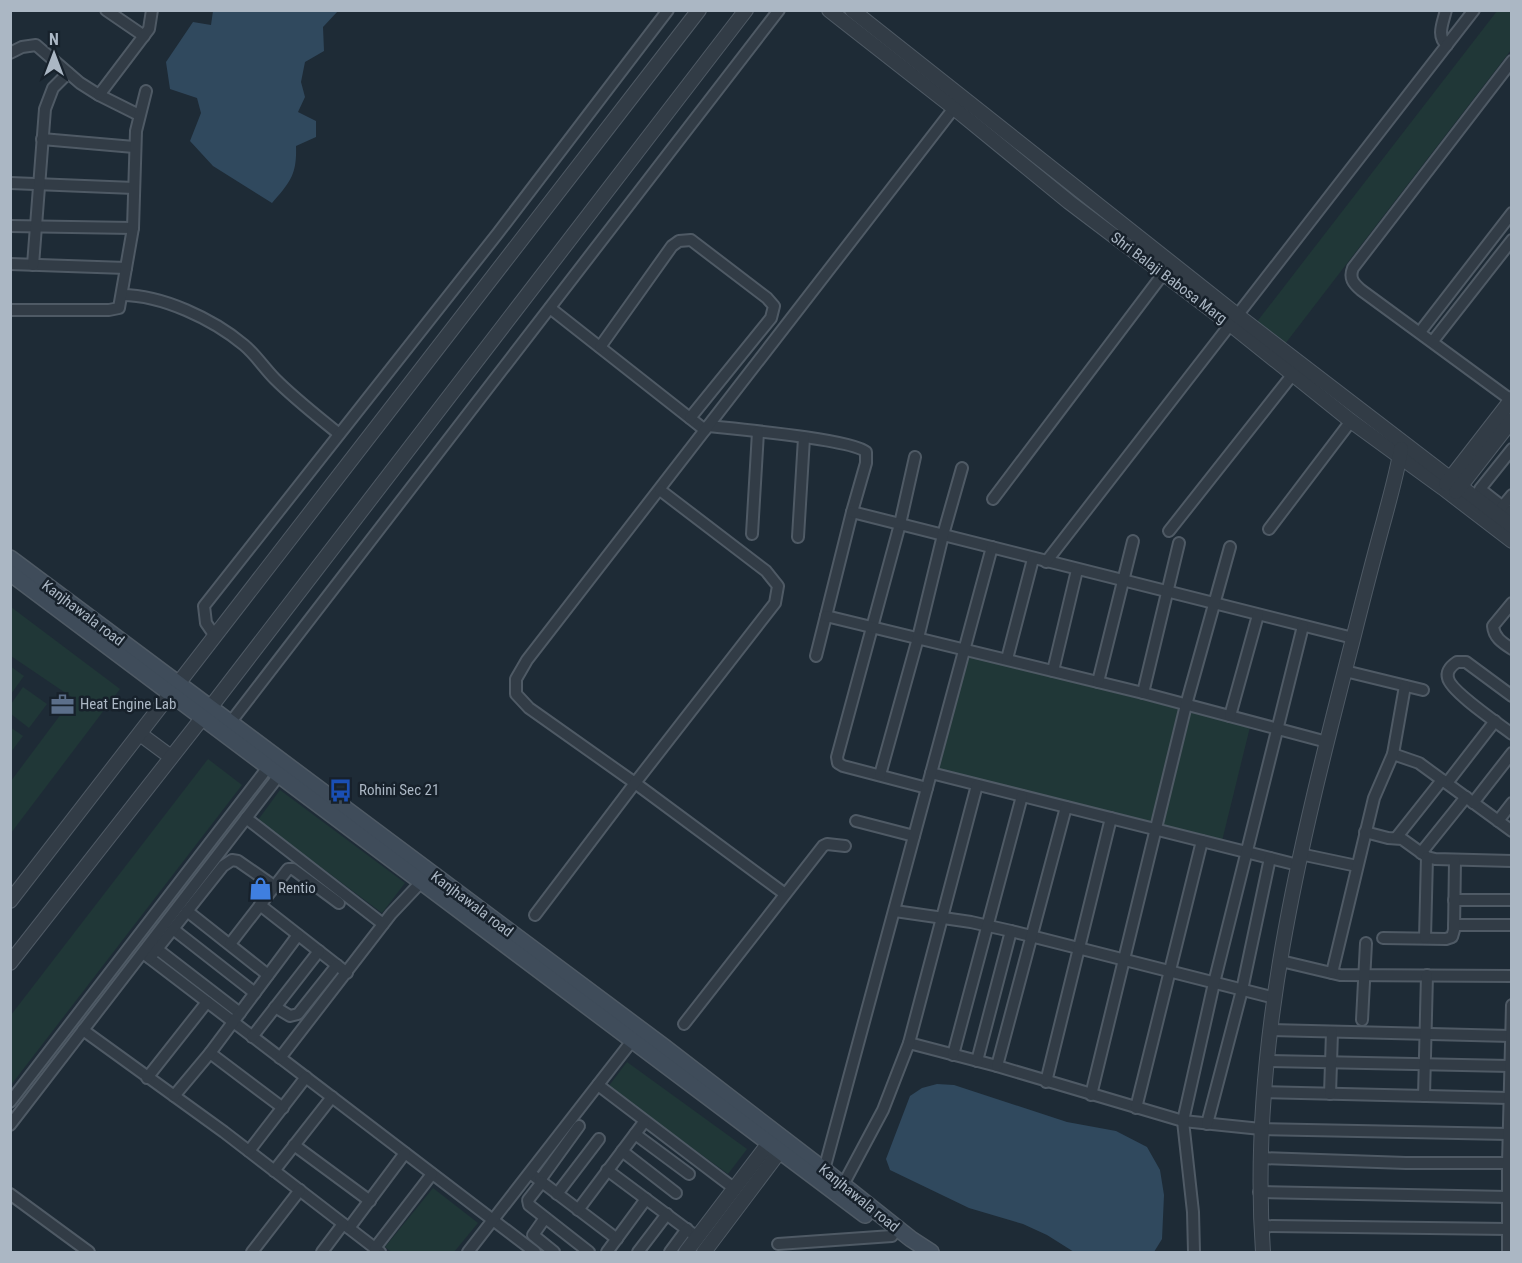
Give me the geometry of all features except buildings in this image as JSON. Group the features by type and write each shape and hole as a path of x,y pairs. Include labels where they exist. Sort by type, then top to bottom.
{"main road":[{"name":"Kanjhawala road","path":"10,558 174,689"},
{"name":"Kanjhawala road","path":"10,573 207,712 274,770 427,877"},
{"name":"Kanjhawala road","path":"207,712 230,723 427,877 778,1142 892,1236 916,1252"},
{"name":"Kanjhawala road","path":"778,1142 824,1170 911,1239 931,1252"}],"street":[{"path":"106,10 144,36"},
{"path":"99,95 149,29 152,10"},
{"path":"215,636 206,623 204,606 498,233 668,10"},
{"path":"10,901 699,10"},
{"path":"10,963 207,712 746,10"},
{"path":"230,723 779,10"},
{"name":"Shri Balaji Babosa Marg","path":"829,10 1069,202 1163,274 1234,319 1293,374 1351,421 1400,457 1512,526"},
{"name":"Shri Balaji Babosa Marg","path":"852,10 1234,319 1402,441 1512,541"},
{"path":"1446,10 1440,34 1447,45"},
{"path":"1046,562 1474,10"},
{"path":"10,53 36,45 68,73 99,95 139,115"},
{"path":"1452,487 1511,399 1354,284 1350,274 1512,61"},
{"path":"33,265 47,100 53,88 68,73"},
{"path":"10,310 114,310 120,305 133,228 134,147 139,115 146,91"},
{"path":"785,894 529,708 516,694 514,684 527,660 954,108"},
{"path":"42,139 134,147"},
{"path":"10,183 134,188"},
{"path":"1420,332 1512,213"},
{"path":"10,226 133,228"},
{"path":"1433,341 1508,244 1491,239"},
{"path":"600,347 665,255 679,241 691,240 767,298 774,306 771,318 690,418"},
{"path":"10,264 126,268"},
{"path":"993,500 1163,274"},
{"path":"122,295 145,296 165,302 201,318 236,339 255,354 275,379 339,434"},
{"path":"550,308 690,418 707,428 804,438 854,446 866,452 866,463 816,656"},
{"path":"1168,531 1293,374"},
{"path":"1452,487 1512,420"},
{"path":"1269,529 1351,421"},
{"path":"752,534 758,432"},
{"path":"798,537 804,438"},
{"path":"1263,1252 1260,1192 1261,1129 1267,1061 1281,961 1299,860 1400,457 1402,441"},
{"path":"1512,450 1480,489 1507,511 1512,495"},
{"path":"915,457 900,524 837,757 838,763 843,765 927,788"},
{"path":"880,775 962,468"},
{"path":"535,915 775,603 778,590 776,581 766,571 660,490"},
{"path":"852,512 1353,638"},
{"path":"1098,682 1133,541"},
{"path":"1143,693 1179,543"},
{"path":"824,1170 992,547"},
{"path":"1091,1095 1186,705 1230,547"},
{"path":"1007,659 1033,559"},
{"path":"1053,671 1077,570"},
{"path":"1512,603 1493,626 1498,639 1512,650"},
{"path":"1230,716 1258,615"},
{"path":"826,616 1143,693 1327,742"},
{"path":"1194,1252 1193,1212 1183,1121 1214,983 1303,626"},
{"path":"1512,696 1466,662 1457,662 1451,666 1447,677 1458,693 1512,734"},
{"path":"1345,671 1423,690"},
{"path":"1332,973 1374,798 1393,754 1405,686"},
{"path":"1396,838 1495,722"},
{"path":"140,734 171,757"},
{"path":"1425,938 1424,855 1469,800 1512,753"},
{"path":"1393,754 1419,764 1512,831"},
{"path":"10,1125 83,1030 146,955 246,818 274,770"},
{"path":"10,1102 274,770"},
{"path":"931,773 1270,858 1357,866"},
{"path":"843,1185 883,1110 909,1043 976,785"},
{"path":"953,1055 1022,796"},
{"path":"1498,821 1512,803"},
{"path":"997,1066 1066,807"},
{"path":"246,818 383,924"},
{"path":"1047,1082 1111,818"},
{"path":"856,821 914,836"},
{"path":"1365,832 1407,841 1424,855 1455,860 1512,861"},
{"path":"1136,1108 1202,841"},
{"path":"684,1024 825,845 845,846"},
{"path":"1207,1124 1242,990 1270,858"},
{"path":"146,955 157,949 223,867 232,860 238,861 274,886"},
{"path":"1383,938 1450,938 1454,933 1455,860"},
{"path":"230,944 285,871 291,869 339,903"},
{"path":"280,1058 383,924 427,877"},
{"path":"1454,900 1512,900"},
{"path":"260,905 346,973"},
{"path":"187,911 268,975"},
{"path":"895,911 1011,931 1275,998"},
{"path":"1454,925 1512,925"},
{"path":"173,929 255,993"},
{"path":"977,1061 1011,931"},
{"path":"174,1096 210,1053 298,935"},
{"path":"1362,1020 1366,943"},
{"path":"157,949 240,1013"},
{"path":"252,1037 319,951"},
{"path":"146,955 535,1252"},
{"path":"1281,961 1332,973 1512,976"},
{"path":"275,1007 290,1016 298,1014 337,965"},
{"path":"1424,1096 1427,975"},
{"path":"147,1078 207,1002"},
{"path":"1508,1252 1508,1134 1512,1005"},
{"path":"83,1030 249,1151 378,1250 432,1174"},
{"path":"1271,1030 1511,1036"},
{"path":"1330,1094 1332,1032"},
{"path":"468,1252 636,1035"},
{"path":"909,1043 997,1066 1183,1121 1261,1129 1508,1134"},
{"path":"210,1053 283,1108"},
{"path":"1267,1061 1510,1066"},
{"path":"249,1151 306,1077"},
{"path":"598,1085 735,1189"},
{"path":"1264,1092 1510,1096"},
{"path":"274,1171 332,1097"},
{"path":"578,1210 644,1122"},
{"path":"579,1126 528,1203 589,1252"},
{"path":"635,1134 689,1174"},
{"path":"557,1194 599,1139"},
{"path":"670,1252 692,1233 778,1142"},
{"path":"704,1252 778,1142"},
{"path":"294,1145 370,1201"},
{"path":"622,1151 676,1192"},
{"path":"322,1252 370,1201 405,1153"},
{"path":"1260,1158 1406,1163 1509,1156"},
{"path":"607,1170 692,1233"},
{"path":"530,1173 617,1239"},
{"path":"252,1252 300,1190"},
{"path":"1260,1192 1508,1197"},
{"path":"10,1194 89,1252"},
{"path":"607,1252 646,1199"},
{"path":"638,1252 667,1214"},
{"path":"545,1218 533,1235 554,1252"},
{"path":"1261,1226 1509,1234"},
{"path":"686,1252 692,1233"},
{"path":"778,1244 799,1248 892,1236"}],"green space":[{"path":"1497,11 1511,11 1511,50 1285,344 1256,323"},
{"path":"11,607 120,689 11,833 11,781 73,698 11,656"},
{"path":"966,655 1250,727 1222,841 936,771"},
{"path":"10,666 24,676 11,694 10,694"},
{"path":"23,687 47,704 29,728 11,714 11,704"},
{"path":"10,727 23,736 11,752 10,752"},
{"path":"208,759 242,785 11,1085 11,1015"},
{"path":"280,790 405,883 382,913 258,820"},
{"path":"627,1062 747,1149 728,1174 608,1087"},
{"path":"433,1188 478,1223 454,1252 392,1252 385,1247"}],"water":[{"path":"213,11 338,11 323,27 324,51 305,62 301,82 305,97 298,112 316,121 316,137 296,146 294,171 272,203 213,166 190,141 201,113 197,98 170,89 166,62 193,22 211,25"},
{"path":"937,1084 954,1085 1067,1122 1116,1131 1147,1147 1160,1170 1164,1195 1162,1239 1154,1252 1074,1252 1047,1235 1023,1224 969,1208 890,1170 886,1159 910,1096 922,1088"}],"place":[{"name":"Heat Engine Lab","path":"62,704"},
{"name":"Rohini Sec 21","path":"341,790"},
{"name":"Rentio","path":"260,888"}]}
